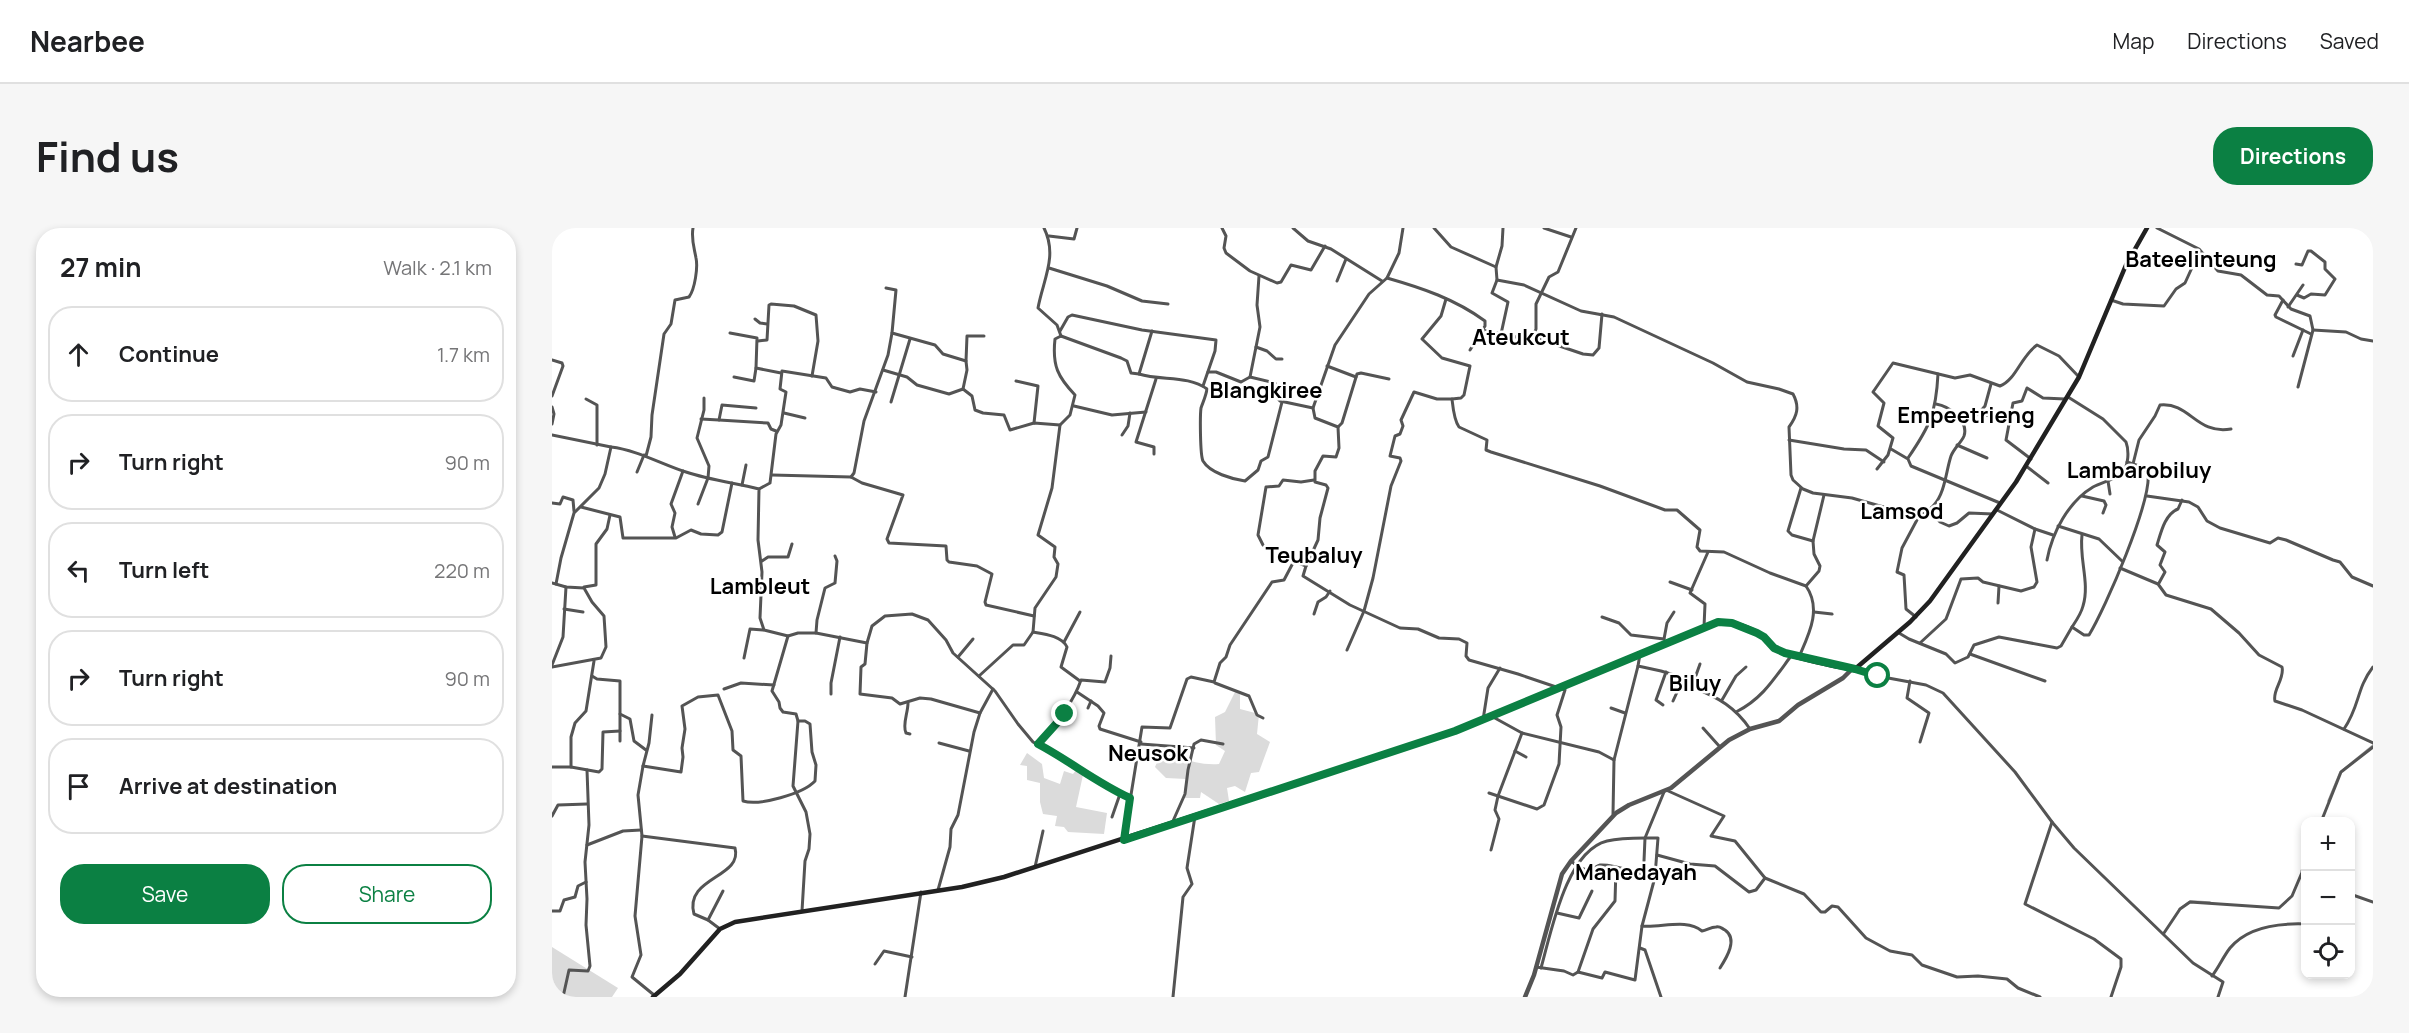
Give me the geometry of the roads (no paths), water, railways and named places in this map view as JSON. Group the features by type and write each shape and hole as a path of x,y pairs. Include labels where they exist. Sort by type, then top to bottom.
{"main road":[{"path":"653,996 680,974 720,929 735,922 989,882 1124,840 1493,717 1664,642 1722,622 1735,624 1761,635 1774,648 1791,655 1853,669 1916,616 1999,513 2001,504 2070,400 2113,302 2126,265 2147,228"}],"street":[{"path":"638,472 651,437 664,334 671,324 675,300 680,297 687,298 692,294 697,261 693,248 693,228"},
{"path":"1044,228 1049,236 1051,256 1038,310 1054,322 1061,336"},
{"path":"1049,236 1073,239 1077,228"},
{"path":"1222,228 1226,236 1225,251 1259,276 1280,283 1291,265 1311,270 1325,246"},
{"path":"1293,228 1312,243 1325,246 1382,281"},
{"path":"1338,427 1315,418 1312,415 1313,408 1341,333 1369,294 1387,278 1399,254 1403,228"},
{"path":"1434,228 1451,247 1496,267"},
{"path":"1501,334 1509,304 1507,300 1493,295 1503,228"},
{"path":"1544,228 1571,237"},
{"path":"1533,337 1536,329 1535,308 1541,291 1551,274 1558,272 1576,228"},
{"path":"2157,228 2197,248 2218,271 2241,275 2259,286 2265,293 2277,295 2288,307 2310,316 2312,332 2298,387"},
{"path":"2296,264 2302,265 2308,251 2311,251 2325,262 2325,269 2335,279 2325,295 2311,294 2304,298 2297,295"},
{"path":"2113,302 2165,306 2176,289 2185,283 2194,261 2205,258"},
{"path":"1337,281 1346,260"},
{"path":"1049,268 1107,286 1142,301 1168,304"},
{"path":"1250,377 1260,327 1257,305 1259,276"},
{"path":"1387,278 1428,290 1471,311 1485,321 1486,323 1470,350"},
{"path":"1497,280 1541,291 1581,311 1614,317 1713,363 1747,382 1779,388 1795,396 1797,415 1789,426 1791,475 1801,488 1813,494 1852,498 1918,518"},
{"path":"2288,307 2302,285"},
{"path":"851,477 854,473 864,421 883,370 892,333 896,290 886,288"},
{"path":"1347,650 1364,611 1373,578 1390,486 1401,461 1400,458 1390,456 1395,436 1400,433 1403,426 1401,420 1414,392 1437,399 1460,398 1464,394 1470,366 1442,358 1422,339 1441,316 1446,299"},
{"path":"2283,300 2276,317 2303,330 2346,332 2361,339 2373,341"},
{"path":"730,333 757,338 758,341 767,340 769,305 775,303 794,306 816,315 818,341 812,376"},
{"path":"1482,330 1521,338 1533,337 1583,354 1593,355 1599,348 1602,314"},
{"path":"1060,331 1068,317 1072,315 1152,331 1216,340 1203,386"},
{"path":"755,319 767,324"},
{"path":"2293,356 2303,330"},
{"path":"1139,374 1152,331"},
{"path":"892,333 935,345 943,354 966,361"},
{"path":"963,389 967,370 967,336 984,336"},
{"path":"979,676 1013,645 1024,646 1033,632 1035,608 1055,580 1058,567 1053,545 1038,535 1052,488 1060,425 1070,415 1074,406 1075,394 1062,382 1053,360 1055,339 1061,336 1121,358 1126,361 1131,373 1156,379 1188,381 1207,389 1201,411 1203,462 1215,471 1241,481 1248,480 1258,470 1261,461 1268,457 1282,402"},
{"path":"891,402 910,339"},
{"path":"734,377 754,381 758,341"},
{"path":"1877,469 1891,449 1893,438 1878,426 1884,404 1873,393 1894,362 1955,378 1970,375 2000,386 2008,382 2026,354 2037,345 2059,356 2079,377"},
{"path":"1256,347 1267,351 1276,359 1282,359"},
{"path":"552,360 562,363 563,366 552,396"},
{"path":"1327,366 1356,377"},
{"path":"756,368 781,373 784,370 828,379 832,387 850,392 860,389 876,392"},
{"path":"883,370 907,377 914,384 949,394 963,389"},
{"path":"1208,372 1216,372 1241,382 1250,377 1275,383 1276,396 1282,402 1313,408"},
{"path":"552,435 645,455 683,471 759,489 769,484 776,431 782,425 787,394 780,389 781,373"},
{"path":"1314,479 1315,471 1323,456 1336,457 1339,448 1338,427 1342,423 1356,377 1361,373 1389,379"},
{"path":"1908,459 1927,429 1936,404 1938,374"},
{"path":"1154,454 1154,447 1137,442 1156,379"},
{"path":"1016,381 1038,386 1034,423"},
{"path":"1964,424 1985,406 1991,384"},
{"path":"2031,459 2006,441 2013,404 2022,401 2027,388 2043,398 2070,400 2103,419 2126,442 2127,462 2121,474 2096,485 2082,496 2053,535 2047,560"},
{"path":"963,389 972,396 975,410 1004,415 1010,430 1034,423 1060,425"},
{"path":"698,504 708,478 709,464 697,438 704,410 704,398"},
{"path":"586,399 597,405 597,445"},
{"path":"1452,399 1452,410 1457,417 1457,425 1487,440 1487,451 1600,486 1665,510 1677,510 1700,530 1697,548 1700,551 1724,552 1806,586 1813,599 1814,612 1809,634 1799,657"},
{"path":"1916,616 1907,611 1904,575 1897,572 1902,548 1918,518 1934,506 1945,480 1952,453 1964,434 1964,424 1950,409 1936,404"},
{"path":"719,420 722,405 756,408"},
{"path":"2133,464 2139,440 2160,405 2173,406 2189,414 2210,430 2231,429"},
{"path":"1074,406 1112,415 1146,412"},
{"path":"552,407 554,414 552,424"},
{"path":"784,413 805,418"},
{"path":"1122,435 1128,426 1130,413"},
{"path":"1979,413 2009,421"},
{"path":"700,419 768,423 771,429 776,431"},
{"path":"1789,440 1844,449 1866,450 1884,462"},
{"path":"1957,445 1987,458"},
{"path":"610,447 605,474 599,488 577,510 554,584 566,587 596,585 596,543 607,529 610,515"},
{"path":"1891,449 1908,459 1911,466 2001,504"},
{"path":"2072,627 2084,636 2090,634 2120,568 2147,496 2148,473 2142,467 2127,462"},
{"path":"742,485 746,465"},
{"path":"2026,466 2048,483"},
{"path":"676,538 672,527 675,513 671,504 683,471"},
{"path":"772,475 851,477 861,483 903,495 888,539 889,543 946,546 950,562 977,566 992,574 986,605 1035,616"},
{"path":"1263,545 1258,535 1266,487 1280,486 1283,480 1301,482 1314,479 1327,486 1328,491 1320,518 1318,540 1304,576 1350,605 1400,628 1422,630 1439,638 1462,640 1467,645 1468,660 1565,691 1557,715 1561,727 1559,764 1543,807 1537,809 1489,793"},
{"path":"2108,480 2110,494"},
{"path":"577,510 610,515 620,519 622,538 676,538 691,530 701,534 721,534 732,483"},
{"path":"1801,488 1788,531 1792,535 1813,541"},
{"path":"759,489 758,540 762,561 760,618 764,630"},
{"path":"1806,586 1819,571 1820,566 1814,554 1813,541 1824,495"},
{"path":"2082,496 2104,501 2106,505 2103,513"},
{"path":"2147,496 2163,500 2182,500 2198,507 2207,521 2220,528 2270,543 2275,542 2278,538 2286,540 2340,562 2352,578 2373,586"},
{"path":"552,503 560,504 562,498 573,500 577,510"},
{"path":"2158,584 2166,572 2160,565 2165,552 2157,545 2163,526 2172,512 2178,509 2182,500"},
{"path":"1929,509 1940,522 1949,526 1958,523 1969,513 1999,513 2053,535"},
{"path":"2058,526 2103,541 2122,561"},
{"path":"1920,643 1946,619 1961,579 1978,578 1983,582 2021,591 2034,587 2037,582 2031,543 2035,529"},
{"path":"1898,632 1948,655 1955,663 1961,662 1970,654 1974,645 1999,637 2057,648 2061,646 2082,610 2085,593 2080,548 2082,535"},
{"path":"762,561 768,557 788,557 792,544"},
{"path":"1704,627 1705,604 1690,594 1708,552"},
{"path":"816,633 825,588 835,584 836,556"},
{"path":"1214,682 1220,663 1272,582 1284,580 1294,561 1306,566"},
{"path":"2120,568 2158,584 2166,595 2211,609 2259,655 2283,669 2274,696 2275,701 2344,729 2373,744 2341,772 2323,817"},
{"path":"1670,582 1692,590"},
{"path":"1998,603 1999,586"},
{"path":"566,587 563,637 552,666 594,661 601,658 605,651 605,620 602,611 592,602 582,587"},
{"path":"1314,614 1318,602 1330,591"},
{"path":"564,609 583,612"},
{"path":"1064,642 1080,612"},
{"path":"1602,617 1619,623 1631,635 1664,642 1667,623 1674,612"},
{"path":"1814,612 1832,614"},
{"path":"980,713 931,699 920,698 900,704 892,698 860,694 861,668 865,664 867,643 872,626 882,618 891,615 912,614 928,620 958,657 993,689 1028,737 1080,768 1089,777 1130,798"},
{"path":"744,658 750,629 788,636 798,633 816,633 867,643"},
{"path":"1033,632 1047,634 1064,642 1067,647 1061,667 1080,681 1104,683 1110,668 1111,656"},
{"path":"788,636 772,691 783,712 794,713 798,721 793,783 809,822 802,888 802,911"},
{"path":"831,694 832,674 840,637"},
{"path":"958,657 973,639"},
{"path":"1613,816 1614,760 1640,654"},
{"path":"1970,654 2045,681"},
{"path":"1736,712 1749,705 1767,690 1791,655"},
{"path":"571,767 571,737 575,723 586,711 594,661"},
{"path":"1700,664 1694,688 1722,700 1750,729"},
{"path":"1638,666 1694,681"},
{"path":"2344,729 2356,709 2357,696 2364,677 2373,667"},
{"path":"1483,720 1488,688 1498,668"},
{"path":"1722,700 1736,676 1746,668"},
{"path":"1539,967 1559,882 1613,816 1629,805 1665,791 1720,747 1750,729 1779,721 1798,705 1844,678 1853,669 1872,675 1910,681 1936,688 1943,693 2015,772 2074,848 2193,963 2223,983 2218,997"},
{"path":"1663,705 1656,701 1666,672"},
{"path":"592,676 597,679 620,681 620,741"},
{"path":"1673,701 1684,677"},
{"path":"1124,840 1143,726 1170,728 1188,678 1214,682 1249,696 1257,715 1263,718"},
{"path":"1038,744 1065,714 1077,692 1080,681"},
{"path":"1910,681 1907,698 1929,714 1920,742"},
{"path":"724,688 746,683 774,685"},
{"path":"938,890 950,847 951,829 958,815 969,751 980,713 993,689"},
{"path":"1077,692 1105,714 1099,726 1100,729 1141,743 1194,748"},
{"path":"642,766 681,772 685,729 682,706 698,697 718,694 732,731 734,750 741,756 743,802 770,801 814,784 816,765 812,752 810,724 798,721"},
{"path":"1088,708 1091,701"},
{"path":"908,703 904,729 910,734"},
{"path":"1611,708 1625,713"},
{"path":"620,714 630,719 634,741 646,750"},
{"path":"652,715 649,744 642,766 638,795 642,836 635,916 641,955 632,977 653,996"},
{"path":"1493,717 1522,732 1599,752 1614,760"},
{"path":"1703,728 1720,747"},
{"path":"552,767 601,771 603,732 620,731"},
{"path":"1491,850 1499,819 1496,810 1498,795 1522,732"},
{"path":"1173,823 1185,794 1188,770 1196,741 1223,744"},
{"path":"939,743 969,751"},
{"path":"1515,752 1526,757"},
{"path":"563,997 569,970 584,972 589,968 585,862 587,770"},
{"path":"1644,861 1645,838 1665,791"},
{"path":"1665,791 1724,816 1711,836 1732,840 1738,844 1765,878 1807,895 1821,912 1825,912 1832,906 1838,907 1869,940 1890,951 1914,956 1922,965 1957,977 1978,976 2007,979 2018,988 2040,997"},
{"path":"1112,817 1120,794"},
{"path":"552,816 558,805 587,804"},
{"path":"1173,997 1183,897 1192,884 1187,868 1195,816"},
{"path":"2052,822 2025,904 2094,939 2121,959 2121,967 2111,997"},
{"path":"587,845 623,831 641,830"},
{"path":"1035,867 1043,831"},
{"path":"642,836 735,848 734,862 700,887 693,897 693,913 720,929"},
{"path":"1525,997 1539,967 1573,863 1604,842 1658,838 1655,876 1642,926 1635,980 1605,972 1602,978 1578,972"},
{"path":"1657,855 1690,864 1715,866 1749,892 1756,890 1765,878"},
{"path":"1573,863 1588,870 1600,865 1635,870 1642,876 1655,876"},
{"path":"1539,967 1564,971 1573,975 1578,972 1593,929 1615,901 1616,868"},
{"path":"2164,933 2180,909 2190,902 2279,908 2292,896 2303,871"},
{"path":"552,911 560,911 564,900 575,897 578,886 586,882"},
{"path":"708,920 723,891"},
{"path":"1557,913 1580,918 1592,891"},
{"path":"905,997 921,892"},
{"path":"2355,896 2373,902"},
{"path":"2212,976 2231,947 2248,933 2286,923 2301,924"},
{"path":"1642,926 1688,925 1696,926 1702,931 1720,927 1730,934 1731,939 1729,952 1720,968"},
{"path":"1640,948 1645,950 1661,997"},
{"path":"875,964 884,951 912,957"}],"waterway":[{"path":"2328,801 2340,772 2373,745"},
{"path":"2179,909 2190,901 2210,902"}],"district":[{"name":"Bateelinteung","path":"2201,259"},
{"name":"Ateukcut","path":"1521,337"},
{"name":"Blangkiree","path":"1266,390"},
{"name":"Empeetrieng","path":"1966,415"},
{"name":"Lambarobiluy","path":"2139,470"},
{"name":"Lamsod","path":"1902,511"},
{"name":"Teubaluy","path":"1314,555"},
{"name":"Lambleut","path":"760,586"},
{"name":"Biluy","path":"1695,683"},
{"name":"Neusok","path":"1148,753"},
{"name":"Manedayah","path":"1636,872"}]}
